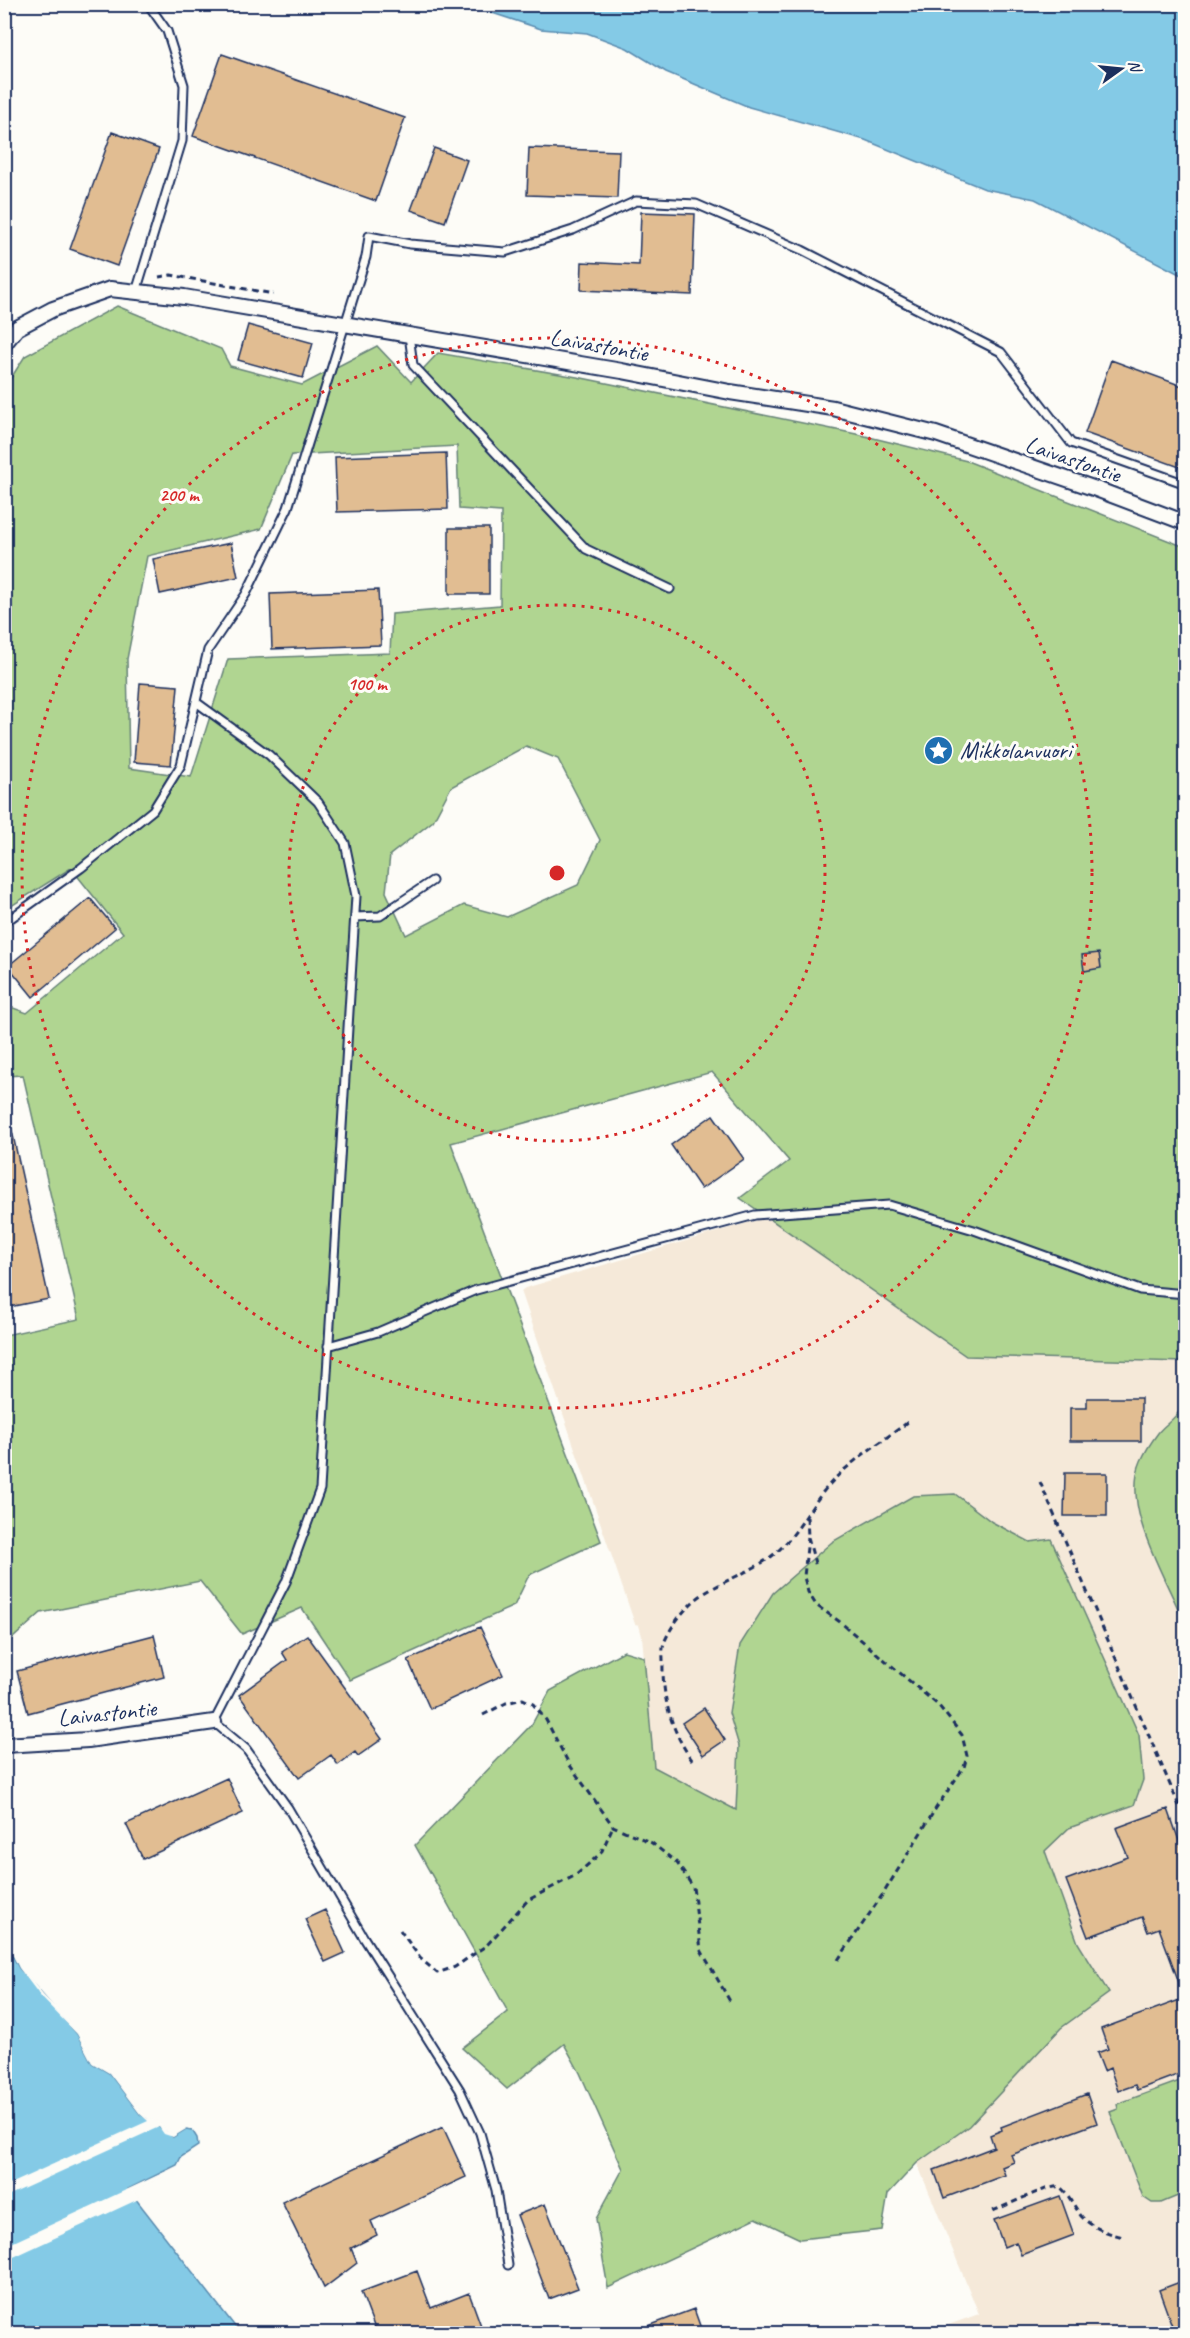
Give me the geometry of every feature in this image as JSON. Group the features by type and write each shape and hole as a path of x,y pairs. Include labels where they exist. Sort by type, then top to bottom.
{"street":[{"name":"Laivastontie","path":"4,344 17,327 53,309 110,289 184,297 833,408 936,434 1096,489 1185,523"},
{"name":"Laivastontie","path":"4,1745 88,1740 214,1722"}],"lane":[{"path":"135,292 182,141 184,85 167,31 148,4"},
{"path":"4,920 11,918 81,868 153,810 181,765 208,650 246,594 288,508 366,257 369,236 410,244 505,252 573,230 636,201 696,204 802,250 1001,352 1071,443 1185,484"},
{"path":"409,335 413,365 586,549 670,589"},
{"path":"196,702 269,755 318,801 345,843 356,896 320,1489 286,1582 214,1722 246,1749 288,1808 364,1938 460,2090 480,2133 496,2190 508,2265"},
{"path":"355,917 380,916 432,881"},
{"path":"328,1346 378,1332 476,1290 755,1215 889,1205 974,1230 1140,1290 1185,1294"}],"path":[{"path":"692,1760 673,1726 665,1698 663,1645 674,1623 693,1602 718,1586 739,1577 782,1548 823,1491 844,1469 908,1422"},
{"path":"1040,1482 1180,1808"},
{"path":"808,1513 806,1521 808,1537 816,1567"},
{"path":"808,1537 804,1577 808,1592 816,1605 840,1622 939,1706 962,1735 967,1756 964,1767 838,1960"},
{"path":"483,1715 506,1703 523,1699 533,1704 546,1720 569,1764 613,1826 652,1843 677,1863 693,1887 701,1950 731,2003"},
{"path":"400,1930 420,1958 437,1973 455,1967 488,1945 528,1900 576,1875 601,1853 613,1826"},
{"path":"993,2211 1036,2193 1059,2187 1063,2189 1072,2205 1092,2225 1123,2236"}],"shaded area":[{"path":"771,1219 966,1356 1185,1362 1185,1393 1180,1411 1158,1433 1137,1500 1148,1543 1174,1595 1185,1625 1185,2333 926,2333 979,2314 917,2163 969,2126 1061,2028 1109,1993 1078,1943 1045,1851 1068,1828 1134,1805 1051,1539 1030,1542 992,1522 955,1494 913,1496 832,1542 773,1593 729,1713 739,1746 737,1811 654,1767 642,1636 639,1625 635,1624 521,1291 757,1220"}],"green space":[{"path":"117,306 221,349 230,366 302,385 377,346 411,382 438,353 577,377 861,435 967,461 1185,547 1185,1362 966,1356 740,1198 789,1161 712,1072 451,1143 601,1541 529,1575 514,1606 350,1680 302,1608 242,1634 200,1581 41,1613 5,1645 5,1335 79,1319 23,1075 5,1076 5,1005 27,1013 123,933 71,868 5,910 4,389 25,356","holes":["457,446 459,509 501,512 500,605 392,614 390,653 228,659 191,777 129,768 127,659 147,556 261,529 292,455","526,746 558,759 600,840 578,885 507,917 464,905 406,935 386,892 390,855 433,821 451,787"]},
{"path":"1185,1393 1185,1625 1141,1522 1136,1480 1144,1454 1158,1433 1178,1413"},
{"path":"955,1494 992,1522 1030,1542 1051,1539 1139,1735 1143,1780 1134,1805 1069,1828 1045,1851 1078,1943 1109,1993 1061,2028 969,2126 917,2163 888,2194 882,2230 800,2239 756,2218 608,2288 596,2219 623,2169 580,2073 564,2044 507,2089 462,2048 508,2012 415,1845 532,1724 550,1691 624,1651 644,1657 654,1767 736,1810 739,1746 729,1713 740,1645 773,1593 832,1542 913,1496"},
{"path":"1185,2079 1185,2193 1161,2203 1152,2203 1143,2197 1110,2112 1118,2109 1117,2104"}],"water":[{"path":"468,5 1185,5 1185,277 1035,199 985,189 865,140 749,107 666,72 627,48 587,33 541,29"},
{"path":"4,1940 19,1968 77,2034 92,2063 109,2073 140,2114 173,2137 186,2129 192,2130 197,2138 198,2146 181,2157 177,2165 128,2189 240,2333 5,2333"}],"pier":[{"path":"4,1937 21,1967 43,1995 80,2032 94,2061 111,2071 147,2118 158,2122 166,2131 173,2134 184,2127 186,2129 173,2137 164,2134 159,2127 5,2197 5,2186 148,2121 109,2073 92,2063 77,2034 41,1997 19,1968"},
{"path":"167,2171 168,2174 132,2190 139,2199 5,2261 5,2246"}],"building":[{"path":"222,54 405,118 376,201 193,136"},
{"path":"112,132 159,149 117,266 70,249"},
{"path":"434,148 467,160 445,222 411,210"},
{"path":"529,148 619,151 617,198 527,195"},
{"path":"641,212 695,214 692,295 581,290 582,262 639,265"},
{"path":"248,325 313,343 303,378 238,360"},
{"path":"1111,360 1185,387 1185,469 1085,433"},
{"path":"446,453 448,509 337,512 335,457"},
{"path":"449,528 489,528 489,594 449,594"},
{"path":"231,543 238,577 160,594 153,559"},
{"path":"378,590 381,645 272,649 270,594"},
{"path":"140,683 178,686 171,765 134,762"},
{"path":"90,898 115,928 33,997 8,966"},
{"path":"1099,953 1101,968 1084,971 1082,955"},
{"path":"713,1115 744,1159 701,1189 671,1145"},
{"path":"4,1126 11,1126 49,1299 4,1308"},
{"path":"1087,1398 1141,1398 1141,1441 1070,1441 1070,1408 1087,1408"},
{"path":"1065,1473 1107,1473 1107,1516 1064,1516"},
{"path":"480,1627 503,1675 430,1709 408,1660"},
{"path":"154,1635 164,1677 28,1713 17,1671"},
{"path":"307,1635 382,1739 358,1756 355,1752 338,1765 331,1755 299,1778 239,1695 287,1660 282,1652"},
{"path":"704,1708 725,1740 703,1755 682,1723"},
{"path":"227,1778 243,1813 143,1859 126,1824"},
{"path":"1168,1809 1185,1858 1184,1996 1159,1928 1148,1932 1142,1917 1088,1937 1066,1880 1128,1857 1116,1828"},
{"path":"325,1910 345,1953 325,1962 305,1919"},
{"path":"1185,1998 1185,2072 1137,2090 1135,2085 1118,2091 1110,2068 1104,2071 1097,2053 1108,2049 1101,2029"},
{"path":"1087,2094 1097,2123 1011,2155 1014,2162 1002,2167 1005,2175 944,2198 934,2170 994,2147 990,2135 1002,2130 1001,2127"},
{"path":"443,2127 466,2177 371,2221 377,2235 351,2248 357,2263 324,2288 282,2202"},
{"path":"1060,2196 1074,2235 1021,2255 1016,2242 1004,2247 994,2220"},
{"path":"545,2204 578,2288 549,2299 517,2215"},
{"path":"417,2271 431,2308 469,2293 484,2334 377,2334 361,2292"},
{"path":"1185,2280 1185,2334 1175,2334 1159,2290"},
{"path":"694,2309 703,2334 632,2334 632,2332"}],"place":[{"name":"Mikkolanvuori","path":"939,750"}]}
